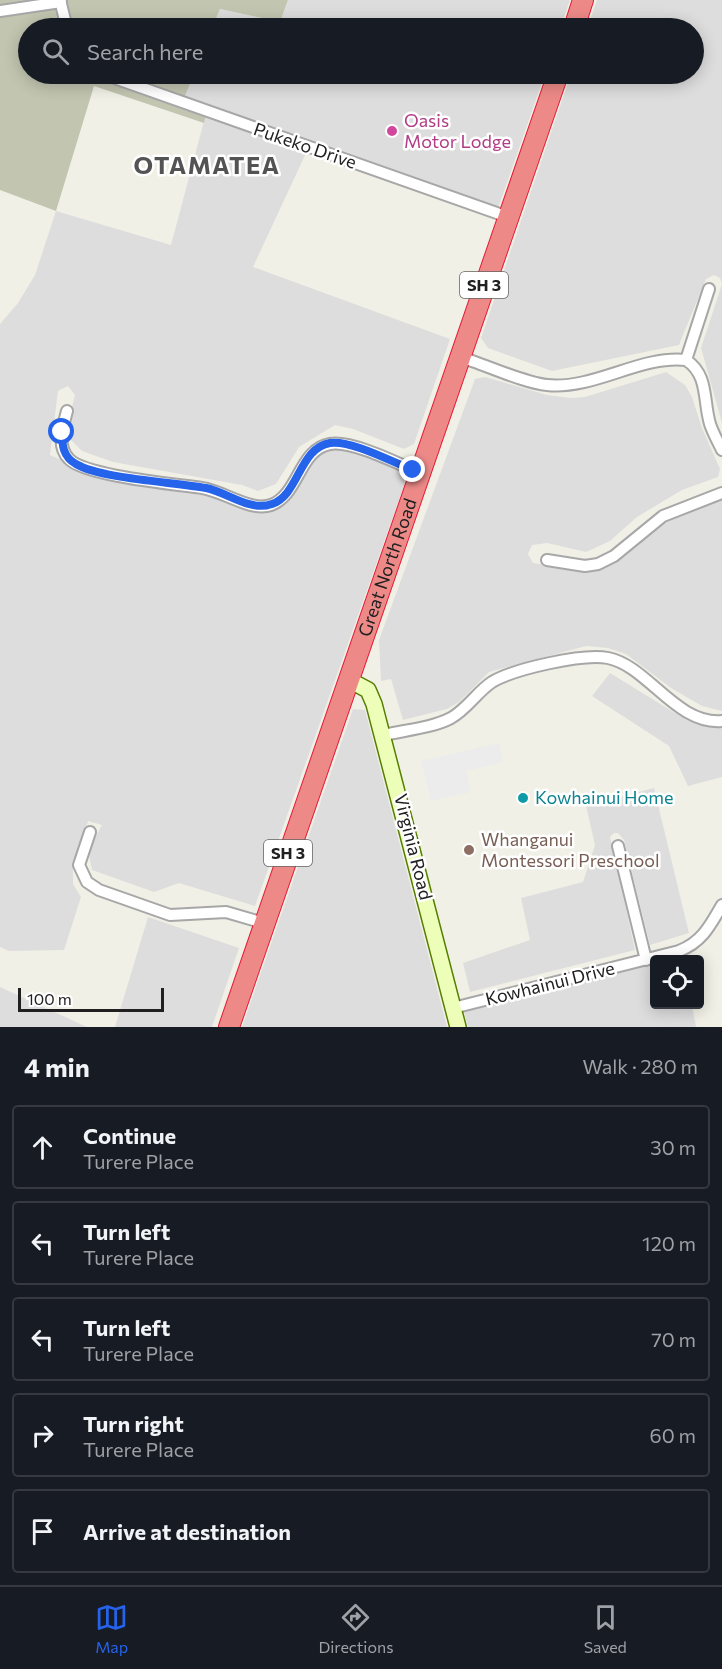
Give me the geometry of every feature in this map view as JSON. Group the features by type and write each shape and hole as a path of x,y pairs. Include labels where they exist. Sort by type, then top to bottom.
{"highway":[{"path":"577,18 584,0"},
{"name":"Great North Road","path":"229,1027 555,84"}],"street":[{"path":"0,11 60,1 64,18"},
{"name":"Pukeko Drive","path":"131,84 508,217"},
{"path":"686,360 709,289"},
{"path":"460,357 547,385 575,383 668,360 686,360 694,365 703,380 710,424 722,450"},
{"path":"67,411 62,445 66,455 76,464 103,472 207,488 255,506 270,505 282,498 311,455 320,447 331,443 357,448 420,473"},
{"path":"547,560 585,566 598,564 614,556 663,516 722,493"},
{"path":"384,735 449,719 486,687 506,675 577,657 594,656 611,658 626,667 685,711 701,718 722,721"},
{"name":"Virginia Road","path":"349,680 368,690 384,735 458,1027"},
{"path":"90,832 79,864 87,882 99,890 170,915 226,912 264,922"},
{"path":"618,846 646,960"},
{"name":"Kowhainui Drive","path":"453,1008 679,951 698,941 708,931 722,905"}],"shaded area":[{"path":"0,0 288,0 281,18 262,18 220,9 216,18 18,18 18,84 190,84 185,96 208,105 204,123 94,86 56,211 0,190"},
{"path":"288,0 570,0 564,18 281,18"},
{"path":"597,0 722,0 722,284 720,278 714,275 706,279 679,345 552,371 488,348 481,338 568,84 704,84 704,18 591,18"},
{"path":"220,9 262,18 216,18"},
{"path":"190,84 542,84 495,217 307,151 253,267 450,339 414,444 404,449 353,429 335,425 299,447 276,484 258,491 242,485 113,462 82,451 65,434 75,395 68,386 58,391 50,455 80,468 246,505 287,499 322,450 334,446 398,467 405,483 255,906 179,883 154,892 92,870 88,850 102,825 88,821 73,869 73,884 81,897 64,950 9,951 0,947 0,324 18,303 35,275 56,211 171,245 208,106 185,96"},
{"path":"722,284 722,423 701,348"},
{"path":"666,372 685,385 692,397 702,428 720,469 718,477 682,490 637,517 610,541 586,552 547,543 532,545 528,554 533,563 593,572 623,555 681,512 722,499 722,711 702,706 671,688 626,654 608,648 586,646 489,672 459,702 447,709 403,720 391,679 381,681 379,640 475,379 485,377 547,395 571,398 585,397"},
{"path":"610,673 688,721 722,727 722,777 688,786 669,746 592,696"},
{"path":"353,709 365,710 447,1027 242,1027"},
{"path":"499,743 503,762 466,771 470,792 431,801 421,761"},
{"path":"654,788 689,933 650,945 624,840 618,833 614,833 610,837 635,950 470,992 463,963 530,940 521,898 583,882 595,845 586,806"},
{"path":"148,917 239,948 212,1027 115,1027"},
{"path":"685,948 686,955 660,955"},
{"path":"650,958 650,1009 693,1009 696,1027 468,1027 464,1011"},
{"path":"0,987 87,1027 0,1027"}],"place":[{"name":"Oasis Motor Lodge","path":"392,131"},
{"name":"Kowhainui Home","path":"523,798"},
{"name":"Whanganui Montessori Preschool","path":"469,850"}],"district":[{"name":"OTAMATEA","path":"207,166"}],"route":[{"path":"62,432 62,445 66,455 84,468 207,488 226,493 255,506 270,505 282,498 311,455 320,447 331,443 357,448 413,470"}]}
